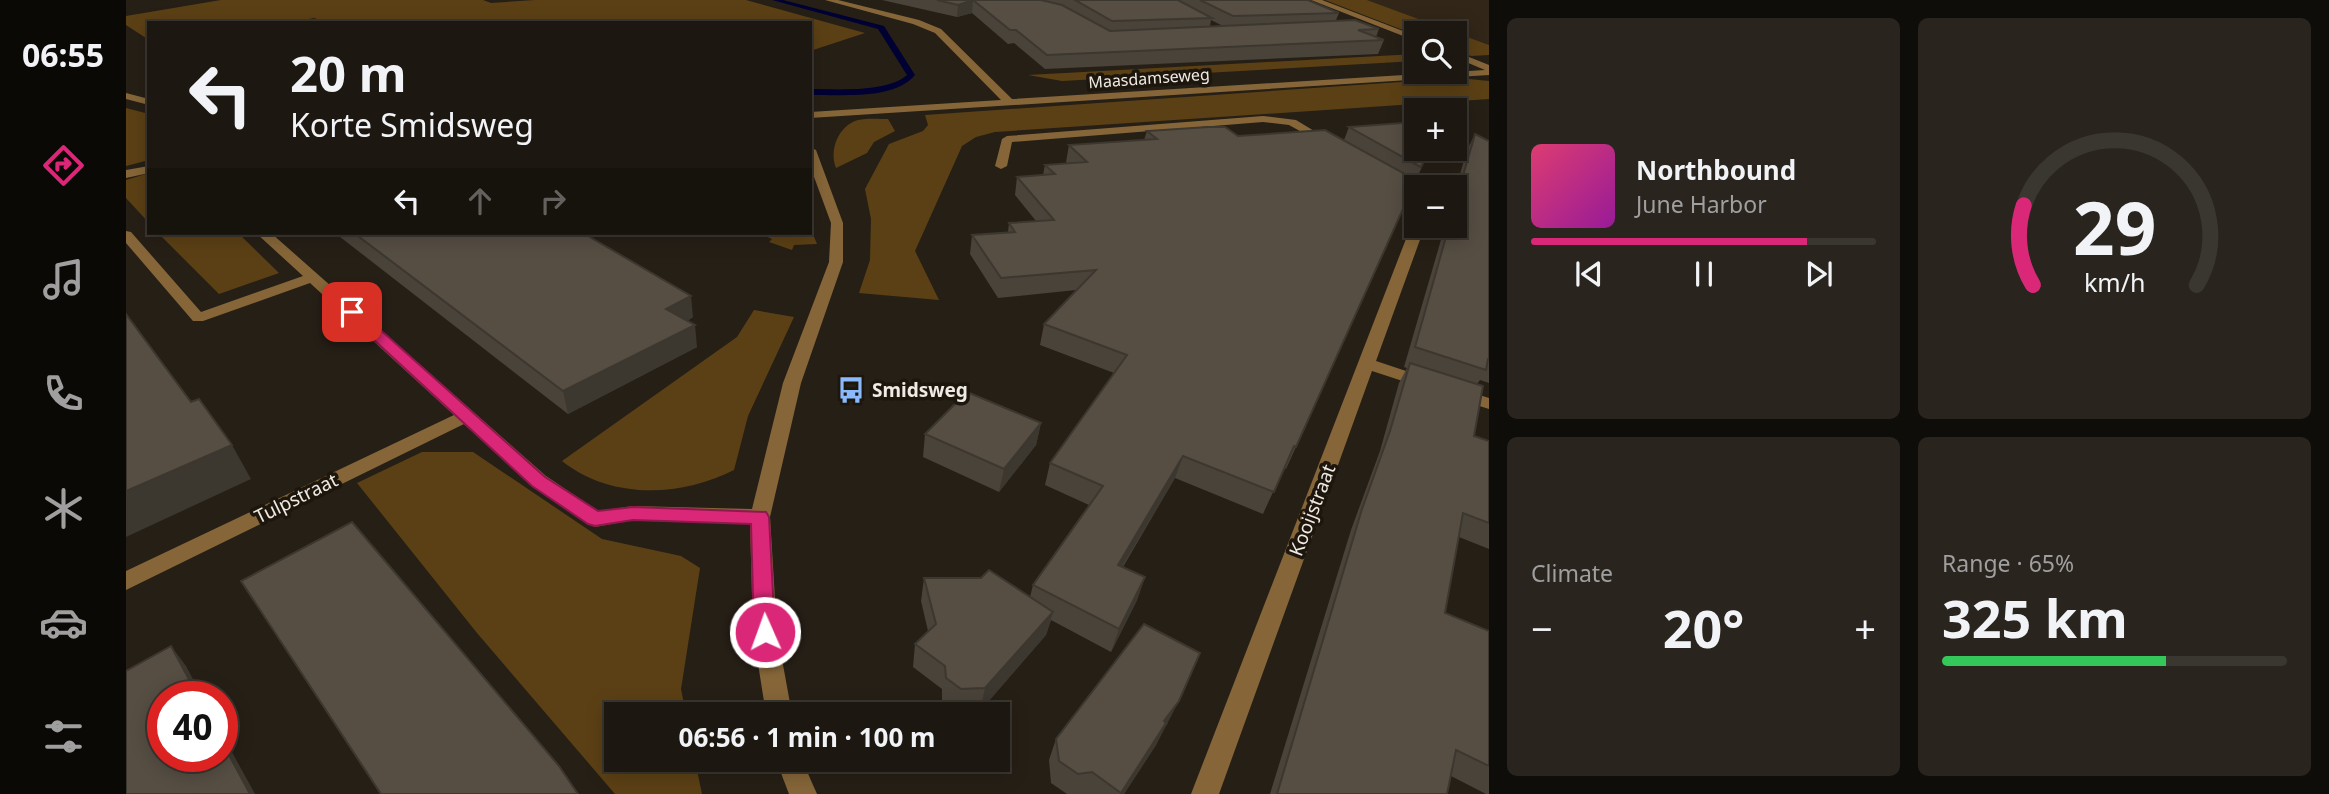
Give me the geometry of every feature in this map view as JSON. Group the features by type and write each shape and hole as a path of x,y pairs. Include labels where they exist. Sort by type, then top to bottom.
{"street":[{"path":"834,0 916,22 938,31 1011,104"},
{"path":"1315,0 1404,34"},
{"path":"1467,60 1489,70"},
{"name":"Maasdamseweg","path":"812,115 1011,104 1489,70"},
{"path":"126,96 147,101"},
{"path":"1001,166 1007,139 1263,119 1292,122 1339,149"},
{"path":"777,702 765,632 760,517 792,383 836,262 837,223 812,154"},
{"path":"126,174 147,169"},
{"path":"126,234 198,318 314,277"},
{"path":"265,235 538,481 595,519 633,513 760,517"},
{"name":"Kooijstraat","path":"1205,794 1414,238"},
{"path":"1367,364 1489,404"},
{"name":"Tulpstraat","path":"126,581 466,416"},
{"path":"794,772 803,794"}],"shaded area":[{"path":"221,0 483,0 491,3 535,0 746,0 865,33 812,50 812,21 322,21 314,18 298,21 147,21 147,39 126,25 126,16"},
{"path":"1325,0 1367,0 1424,21 1404,21 1404,30"},
{"path":"1367,0 1489,0 1489,45 1467,37 1467,21 1424,21"},
{"path":"1467,37 1489,45 1489,55 1467,54"},
{"path":"1404,55 1404,62 1062,81 1028,75"},
{"path":"1467,79 1489,81 1489,99 1404,98 1404,105 995,132 976,137 962,146 915,251 939,300 859,293 870,260 871,219 865,189 889,144 923,131 928,125 925,115 1404,82 1404,84 1467,84"},
{"path":"126,108 147,113 147,161 126,166"},
{"path":"888,119 895,131 874,142 867,153 836,168 835,146 845,128 858,120"},
{"path":"147,174 147,221 126,198 126,180"},
{"path":"812,232 817,244 794,245 792,250 769,242 772,239 763,235 812,235"},
{"path":"160,235 240,235 279,273 219,294"},
{"path":"754,310 794,317 748,416 734,470 692,485 647,490 602,483 581,474 562,461 737,337"},
{"path":"422,452 473,452 602,539 681,556 700,568 681,689 684,702 604,702 604,772 697,772 702,794 615,794 477,633 357,483"}],"building":[{"path":"937,0 973,0 958,5"},
{"path":"973,0 1041,0 1062,5 1110,31 1355,20 1379,29 1358,30 1384,40 1047,55"},
{"path":"1075,0 1178,0 1212,18 1112,21"},
{"path":"1200,0 1308,0 1339,13 1233,16"},
{"path":"1404,123 1404,158 1349,127"},
{"path":"1225,127 1238,136 1325,130 1407,175 1404,175 1404,207 1274,492 1183,456 1118,565 1145,577 1119,629 1033,585 1103,486 1050,463 1127,355 1044,324 1096,270 1001,278 972,235 1015,232 1009,223 1054,220 1017,177 1055,174 1045,165 1087,162 1069,145 1157,139 1147,131"},
{"path":"1475,134 1489,141 1489,359 1486,370 1415,347 1446,238 1467,238 1467,175 1463,175"},
{"path":"1410,161 1424,161 1421,167"},
{"path":"357,235 586,235 691,296 666,309 695,325 563,391"},
{"path":"126,314 191,402 199,399 232,445 126,491"},
{"path":"1410,363 1483,386 1474,436 1489,441 1489,523 1463,513 1445,613 1489,631 1489,766 1456,750 1447,794 1277,794 1362,509 1390,431"},
{"path":"967,392 1041,423 1004,469 925,434"},
{"path":"352,522 559,766 578,794 381,794 241,581"},
{"path":"989,570 1053,612 985,688 961,689 946,678 945,666 915,644 936,624 924,578 981,578"},
{"path":"1144,624 1200,653 1179,701 1121,793 1092,772 1078,774 1059,761 1056,739"},
{"path":"171,646 190,681 147,681 147,772 238,772 250,794 126,794 126,671"}],"waterway":[{"path":"775,0 881,28 911,75 894,86 812,92"}],"place":[{"name":"Smidsweg","path":"851,390"}],"route":[{"path":"352,312 538,481 595,519 633,513 760,517 765,632"}]}
